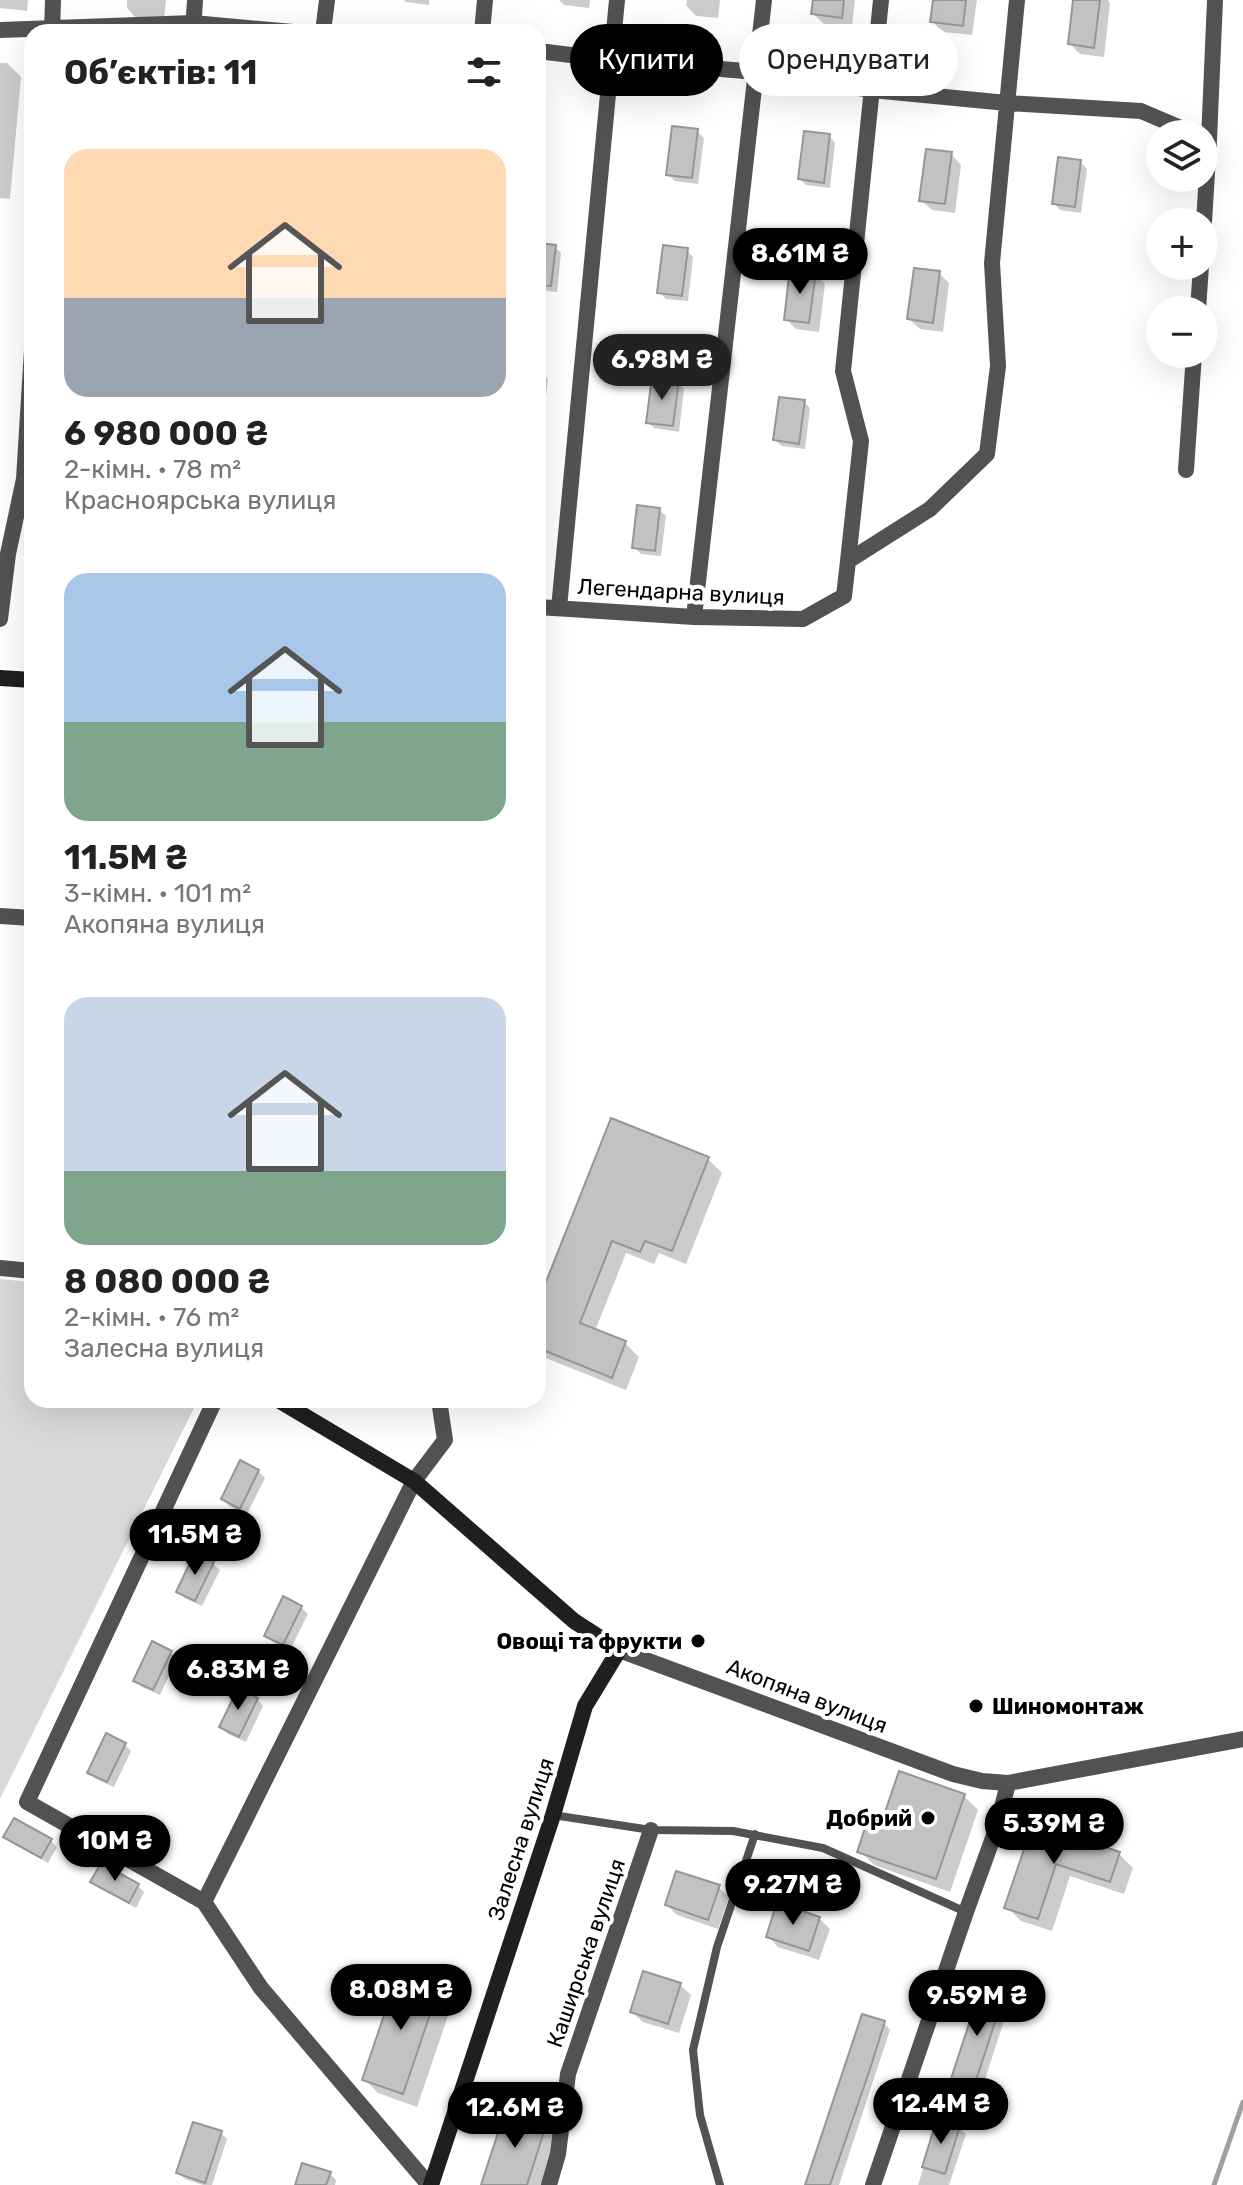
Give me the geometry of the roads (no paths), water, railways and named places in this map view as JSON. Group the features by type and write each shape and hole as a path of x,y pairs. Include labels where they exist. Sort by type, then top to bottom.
{"main road":[{"path":"0,678 24,680"},
{"name":"Акопяна вулиця","path":"291,1408 414,1481 574,1621 619,1650"},
{"name":"Залесна вулиця","path":"430,2185 553,1815 585,1706 619,1650"}],"street":[{"path":"52,24 53,0"},
{"path":"193,24 195,0"},
{"path":"324,24 327,0"},
{"path":"483,24 485,0"},
{"path":"615,24 617,0"},
{"path":"762,24 764,0"},
{"path":"879,24 881,0"},
{"path":"848,561 930,509 987,454 998,366 992,263 1017,0"},
{"path":"1204,120 1215,0"},
{"path":"0,30 24,30"},
{"path":"546,52 570,55"},
{"path":"559,608 609,96"},
{"path":"694,617 754,96"},
{"path":"848,561 861,441 843,371 871,96"},
{"path":"934,96 1141,111 1162,120"},
{"path":"1186,470 1193,368"},
{"path":"0,619 8,554 24,479"},
{"name":"Легендарна вулиця","path":"546,607 694,617 803,619 844,596 848,561"},
{"path":"0,916 24,918"},
{"path":"0,1268 24,1270"},
{"path":"211,1408 27,1802 204,1902 261,1988 430,2185"},
{"path":"204,1902 414,1481 445,1440 440,1408"},
{"name":"Акопяна вулиця","path":"619,1650 953,1774 982,1781 1008,1783 1243,1739"},
{"path":"873,2185 998,1824 1008,1783"},
{"name":"Каширська вулиця","path":"549,2185 558,2154 568,2074 651,1830"}],"lane":[{"path":"553,1815 651,1830 733,1831 823,1848 966,1912"},
{"path":"720,2185 700,2115 693,2050 717,1947 755,1834"}],"waterway":[{"path":"1214,2185 1243,2102"}],"place":[{"name":"Овощі та фрукти","path":"698,1641"},
{"name":"Шиномонтаж","path":"976,1706"},
{"name":"Добрий","path":"928,1818"}]}
